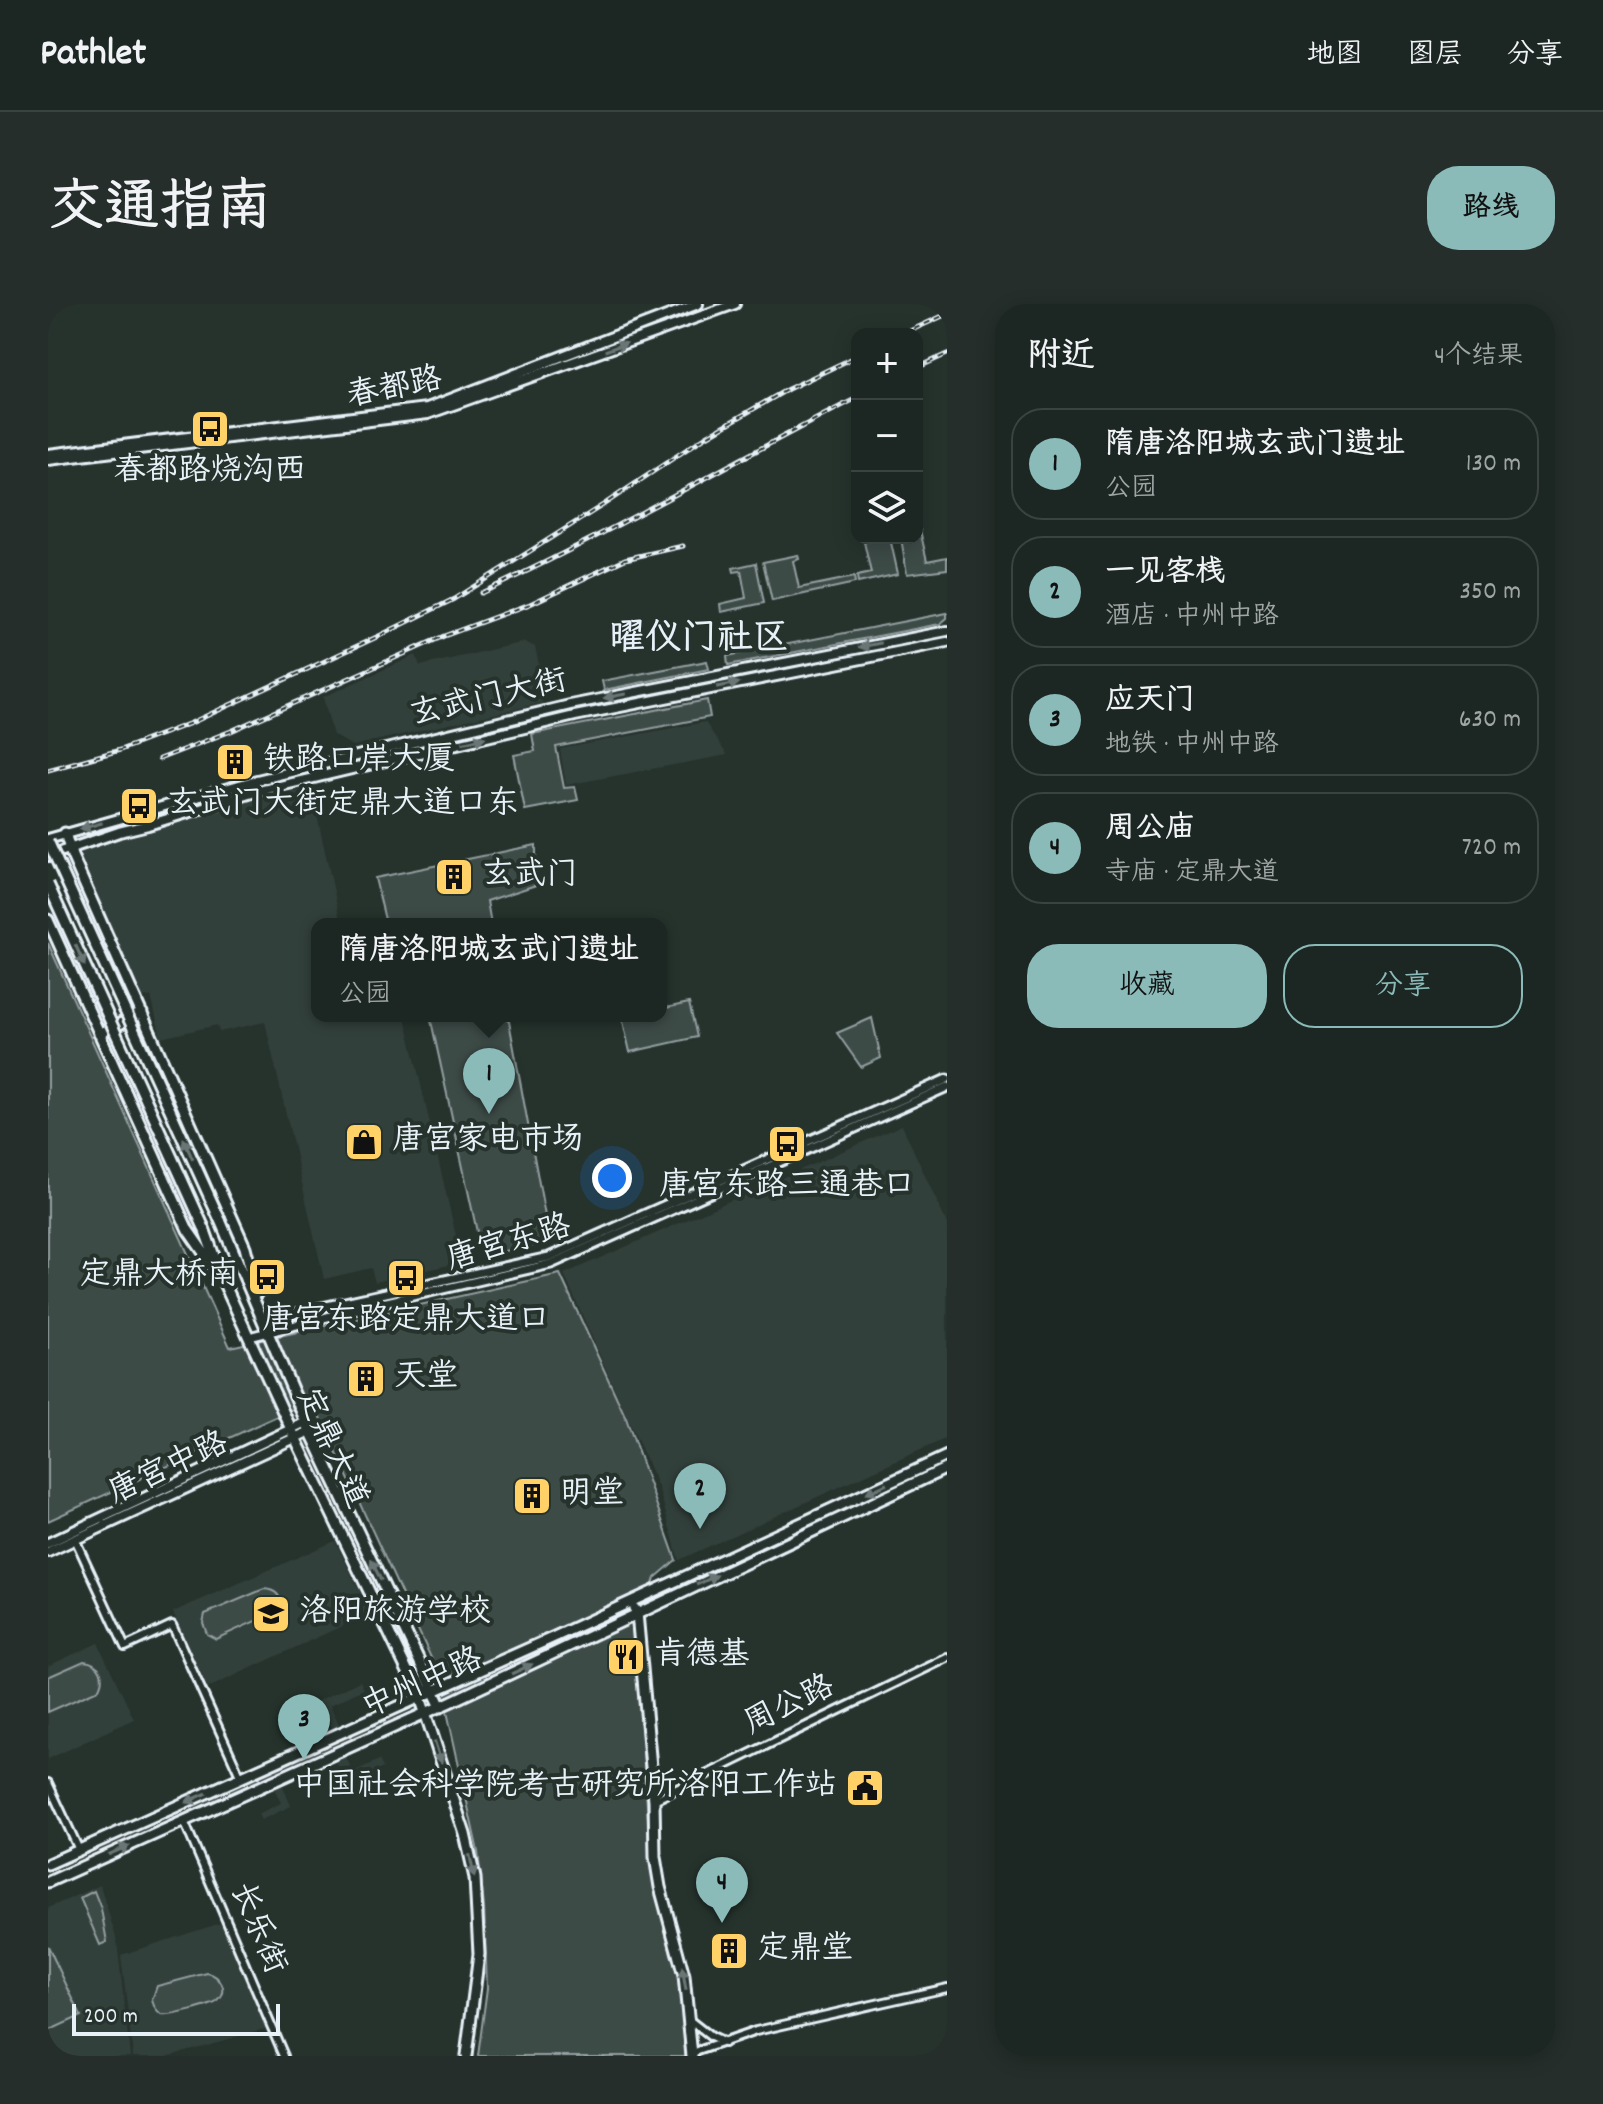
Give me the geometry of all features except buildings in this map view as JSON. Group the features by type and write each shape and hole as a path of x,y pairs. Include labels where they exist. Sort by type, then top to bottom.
{"main road":[{"name":"春都路","path":"48,454 427,408 698,304"},
{"name":"春都路","path":"48,460 428,414 735,304"},
{"name":"玄武门大街","path":"48,840 257,780 561,707 947,631"},
{"name":"玄武门大街","path":"48,856 259,791 575,716 947,642"},
{"path":"65,833 245,1247 263,1320"},
{"name":"定鼎大道","path":"48,840 220,1220 308,1427 441,1707"},
{"name":"定鼎大道","path":"48,884 204,1228 223,1281 293,1434 420,1697 465,1834 475,1878 479,1954 466,2056"},
{"path":"48,920 188,1230 223,1281"},
{"path":"99,1034 142,1013"},
{"path":"220,1220 231,1224 231,1214"},
{"path":"193,1237 203,1237 204,1228"},
{"name":"唐宫中路","path":"48,1552 308,1427"},
{"name":"唐宫中路","path":"48,1543 293,1434"},
{"name":"中州中路","path":"48,1864 947,1456"},
{"name":"中州中路","path":"48,1882 441,1707 947,1468"},
{"path":"631,1601 637,1613 654,1800 655,1857 684,1976 692,2054"}],"street":[{"name":"唐宫东路","path":"263,1320 549,1257 947,1079"},
{"name":"唐宫东路","path":"249,1337 551,1264 947,1087"},
{"path":"75,1539 125,1647 172,1625 241,1778"},
{"name":"周公路","path":"654,1800 947,1658"},
{"path":"48,1783 79,1850"},
{"name":"长乐街","path":"184,1821 284,2056"},
{"path":"692,2054 756,2031 947,1988"},
{"path":"688,2019 724,2043"}],"shaded area":[{"path":"923,543 927,561 947,557 947,569 907,574 902,544"},
{"path":"864,544 891,544 898,574 858,583 857,576 871,573"},
{"path":"798,555 799,559 793,561 799,588 854,577 855,583 772,601 763,562"},
{"path":"756,563 764,603 721,612 720,604 746,598 741,571 734,572 733,568"},
{"path":"947,613 947,618 940,624 728,665 727,656"},
{"path":"525,642 535,647 545,692 542,703 353,746 333,735 323,697 416,655 420,666"},
{"path":"707,661 709,669 604,690 602,681"},
{"path":"707,700 710,717 556,747 564,788 575,787 578,800 525,810 514,755 535,751 532,734"},
{"path":"705,722 727,755 566,785 560,749"},
{"path":"311,788 340,918 311,918 311,1022 406,1022 462,1262 375,1282 371,1268 324,1279 265,1022 219,1032 217,1025 161,1038 151,996 142,998 76,851 230,806"},
{"path":"536,845 536,885 487,901 490,918 385,918 375,878"},
{"path":"48,943 230,1347 560,1274 626,1418 676,1560 655,1578 635,1640 652,1874 679,1976 686,2056 478,2056 487,1988 484,1907 478,1852 439,1675 312,1400 48,1521"},
{"path":"689,1003 697,1037 630,1052 623,1022 667,1022 667,1008"},
{"path":"872,1018 881,1058 861,1067 837,1033"},
{"path":"431,1022 509,1022 550,1243 482,1255"},
{"path":"902,1125 947,1224 947,1438 679,1560 659,1489 564,1274"},
{"name":"洛阳旅游学校","path":"335,1541 370,1613 208,1688 173,1612"},
{"path":"264,1589 278,1594 282,1609 216,1639 207,1634 203,1623 205,1614"},
{"path":"98,1643 134,1719 48,1759 48,1666"},
{"path":"84,1661 98,1667 102,1675 98,1690 48,1712 48,1677"},
{"path":"360,1681 364,1689 330,1705 343,1733 391,1712 399,1730 345,1755 353,1772 379,1760 383,1768 347,1784 335,1760 282,1784 291,1806 261,1820 258,1814 281,1803 274,1788 201,1821 193,1803 336,1736 323,1709 294,1722 290,1714"},
{"path":"100,1885 117,1941 130,2056 48,2056 48,1908"},
{"path":"94,1891 107,1942 100,1945 80,1898"},
{"path":"224,1922 268,2028 167,2056 133,2056 121,1955"},
{"path":"48,1946 81,2016 48,2031"},
{"path":"207,1973 222,1984 223,1992 218,2001 173,2014 162,2015 156,2011 152,2000 157,1986"}],"railway":[{"path":"916,328 947,314"},
{"path":"923,365 947,354"},
{"path":"48,770 120,750 191,723 454,599 705,437 788,389 851,359"},
{"path":"481,593 576,547 853,400"},
{"path":"159,759 231,731 444,636 530,604 625,559 683,546"}],"place":[{"name":"春都路烧沟西","path":"210,429"},
{"name":"铁路口岸大厦","path":"235,762"},
{"name":"玄武门大街定鼎大道口东","path":"139,806"},
{"name":"玄武门","path":"454,877"},
{"name":"隋唐洛阳城玄武门遗址","path":"489,1114"},
{"name":"唐宫家电市场","path":"364,1142"},
{"name":"唐宫东路三通巷口","path":"787,1144"},
{"name":"定鼎大桥南","path":"267,1277"},
{"name":"唐宫东路定鼎大道口","path":"406,1278"},
{"name":"天堂","path":"366,1379"},
{"name":"明堂","path":"532,1496"},
{"name":"一见客栈","path":"700,1529"},
{"name":"洛阳旅游学校","path":"271,1614"},
{"name":"肯德基","path":"626,1657"},
{"name":"应天门","path":"304,1760"},
{"name":"中国社会科学院考古研究所洛阳工作站","path":"865,1788"},
{"name":"周公庙","path":"722,1923"},
{"name":"定鼎堂","path":"729,1951"}],"district":[{"name":"曜仪门社区","path":"699,641"}]}
